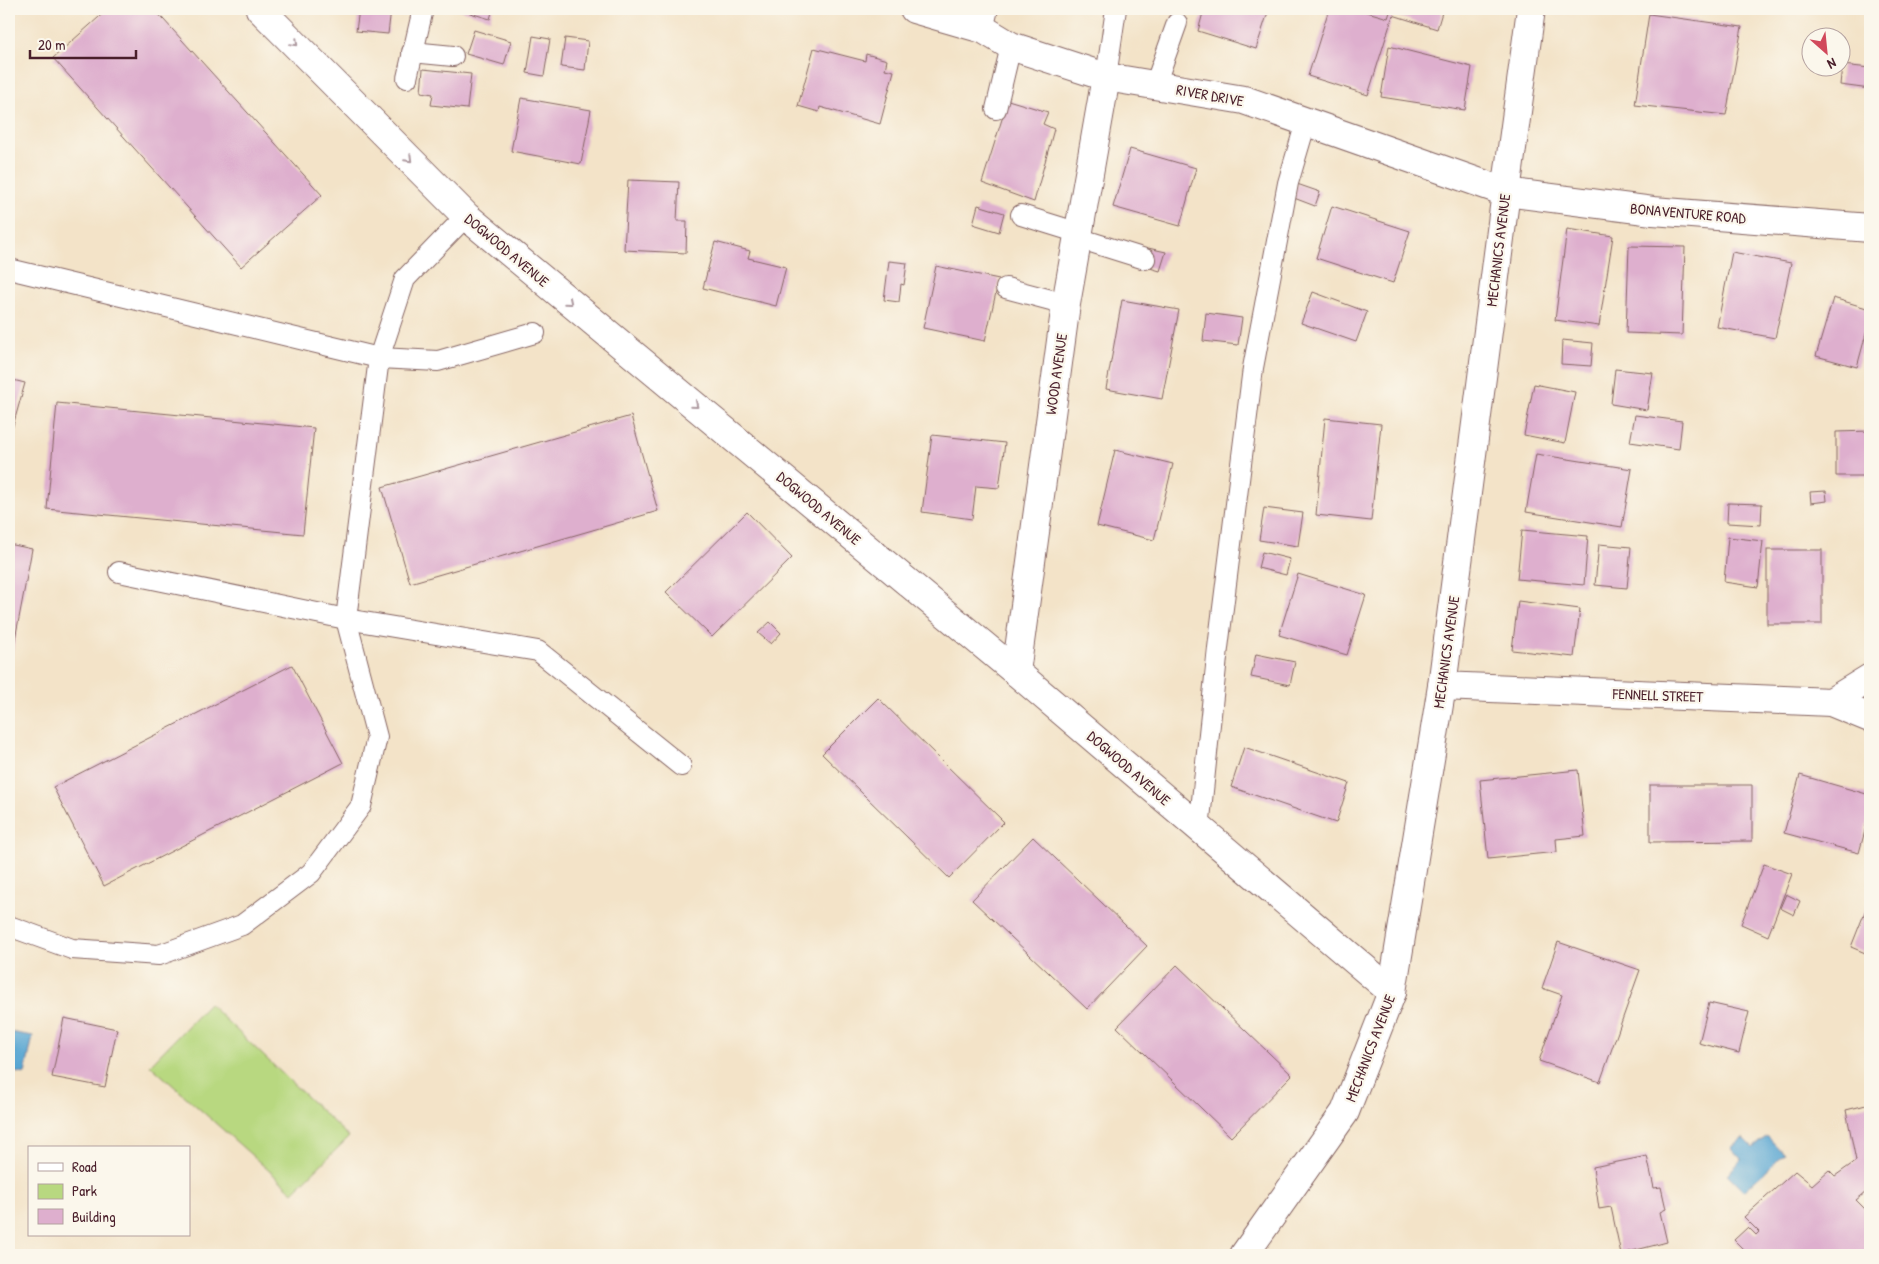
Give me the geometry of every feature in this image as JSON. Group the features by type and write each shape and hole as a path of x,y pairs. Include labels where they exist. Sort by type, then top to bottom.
{"street":[{"name":"DOGWOOD AVENUE","path":"260,9 466,216 1016,672 1392,992"},
{"name":"RIVER DRIVE","path":"914,9 986,19 1011,46 1106,77 1244,100 1506,192"},
{"name":"MECHANICS AVENUE","path":"1244,1255 1346,1112 1392,992 1442,686 1531,9"},
{"name":"WOOD AVENUE","path":"1016,672 1066,304 1106,77"},
{"name":"BONAVENTURE ROAD","path":"1506,192 1653,211 1870,228"},
{"path":"1831,702 1870,678"},
{"name":"FENNELL STREET","path":"1442,686 1831,702 1870,718"}],"lane":[{"path":"406,78 423,9"},
{"path":"1106,77 1116,9"},
{"path":"1155,86 1177,23"},
{"path":"996,109 1011,46"},
{"path":"412,52 453,56"},
{"path":"1199,829 1218,648 1253,368 1288,183 1306,122"},
{"path":"1021,215 1145,258"},
{"path":"9,926 72,949 159,955 242,925 311,873 361,806 377,737 346,619 379,358 405,279 466,216"},
{"path":"9,269 379,358 438,360 535,333"},
{"path":"1006,288 1066,304"},
{"path":"119,572 346,619 538,651 681,766"}],"green space":[{"path":"209,1004 349,1137 293,1192 150,1065"}],"water":[{"path":"9,1032 33,1036 25,1074 9,1071"},
{"path":"1767,1136 1784,1154 1744,1191 1727,1174 1742,1160 1731,1148 1743,1138 1753,1148"}],"building":[{"path":"108,9 154,9 322,195 241,267 53,58"},
{"path":"359,9 391,9 388,34 356,31"},
{"path":"457,9 493,9 490,19"},
{"path":"1204,9 1269,9 1256,49 1198,31"},
{"path":"1329,9 1357,9 1388,18 1391,9 1443,9 1437,29 1393,15 1368,95 1308,76"},
{"path":"1649,14 1742,27 1726,115 1635,105"},
{"path":"474,30 511,41 504,65 466,54"},
{"path":"533,36 550,39 544,76 527,73"},
{"path":"565,38 588,41 585,70 561,67"},
{"path":"1389,46 1472,67 1465,110 1381,97"},
{"path":"814,48 865,61 866,54 887,60 885,69 894,71 880,124 820,107 819,112 798,106"},
{"path":"1852,66 1870,68 1870,89 1840,85 1841,78 1852,78"},
{"path":"423,69 471,74 467,109 431,105 433,94 421,92"},
{"path":"521,98 591,110 581,164 511,151"},
{"path":"1008,100 1048,112 1043,124 1054,129 1034,202 982,183"},
{"path":"1130,149 1196,168 1180,226 1113,207"},
{"path":"628,180 679,182 677,221 687,221 686,253 624,250"},
{"path":"1297,184 1320,192 1315,206 1294,198"},
{"path":"978,205 1004,213 999,232 973,224"},
{"path":"1332,206 1410,231 1393,283 1316,258"},
{"path":"1567,229 1613,236 1599,326 1555,320"},
{"path":"715,242 750,251 748,258 786,267 776,306 703,288"},
{"path":"1629,246 1685,247 1682,335 1626,333"},
{"path":"1148,248 1166,252 1160,271 1143,266"},
{"path":"1732,252 1791,263 1775,338 1717,327"},
{"path":"889,261 907,263 904,285 901,284 899,302 884,300"},
{"path":"936,266 999,279 985,341 923,328"},
{"path":"1313,292 1367,312 1356,342 1301,323"},
{"path":"1833,298 1870,309 1870,319 1857,367 1816,356"},
{"path":"1122,300 1179,310 1162,399 1106,389"},
{"path":"1206,313 1242,318 1238,345 1203,341"},
{"path":"1562,340 1593,343 1591,366 1561,364"},
{"path":"1615,369 1653,373 1647,410 1611,404"},
{"path":"9,379 25,383 9,440"},
{"path":"1534,384 1575,392 1565,443 1524,435"},
{"path":"57,403 314,428 303,534 47,509"},
{"path":"1635,415 1682,421 1679,449 1630,442"},
{"path":"631,416 658,511 410,583 382,487"},
{"path":"1325,418 1381,424 1371,521 1316,515"},
{"path":"1870,431 1870,476 1836,476 1836,432"},
{"path":"932,435 1005,443 999,488 976,486 972,519 922,512"},
{"path":"1115,450 1173,464 1154,540 1097,526"},
{"path":"1536,454 1632,469 1622,527 1526,512"},
{"path":"1826,491 1827,501 1811,503 1810,492"},
{"path":"1728,503 1762,504 1761,525 1727,523"},
{"path":"1264,508 1303,513 1298,546 1259,540"},
{"path":"747,512 792,558 712,637 666,592"},
{"path":"1522,530 1588,536 1584,585 1517,579"},
{"path":"1728,537 1763,541 1758,587 1724,582"},
{"path":"9,544 32,549 10,666 9,665"},
{"path":"1599,544 1631,547 1627,588 1595,585"},
{"path":"1767,550 1822,550 1822,624 1767,624"},
{"path":"1262,552 1290,559 1286,575 1258,568"},
{"path":"1298,574 1366,595 1347,655 1279,635"},
{"path":"1518,601 1580,609 1574,657 1512,650"},
{"path":"770,622 781,633 771,644 758,633"},
{"path":"1256,654 1295,662 1290,685 1251,677"},
{"path":"292,665 343,763 104,886 53,787"},
{"path":"878,698 1004,822 949,878 822,754"},
{"path":"1244,747 1349,783 1336,823 1231,787"},
{"path":"1578,770 1585,836 1556,839 1557,852 1488,859 1480,780"},
{"path":"1800,775 1870,795 1870,812 1859,853 1784,833"},
{"path":"1650,785 1752,785 1752,841 1650,842"},
{"path":"1033,837 1147,946 1087,1009 972,900"},
{"path":"1764,864 1792,874 1768,936 1741,924"},
{"path":"1786,894 1800,901 1794,915 1780,908"},
{"path":"1870,899 1870,955 1851,947"},
{"path":"1558,942 1640,970 1600,1082 1539,1061 1562,995 1542,988"},
{"path":"1177,965 1292,1075 1231,1137 1117,1027"},
{"path":"1709,1003 1749,1012 1739,1053 1699,1043"},
{"path":"64,1018 117,1029 105,1087 52,1077"},
{"path":"1870,1104 1870,1189 1856,1200 1870,1214 1870,1249 1863,1255 1746,1255 1748,1254 1734,1240 1748,1227 1756,1235 1759,1232 1744,1217 1795,1171 1812,1185 1829,1170 1835,1176 1856,1161 1846,1110"},
{"path":"1647,1156 1654,1188 1661,1187 1666,1209 1660,1212 1667,1242 1621,1254 1611,1207 1599,1209 1593,1167"}]}
